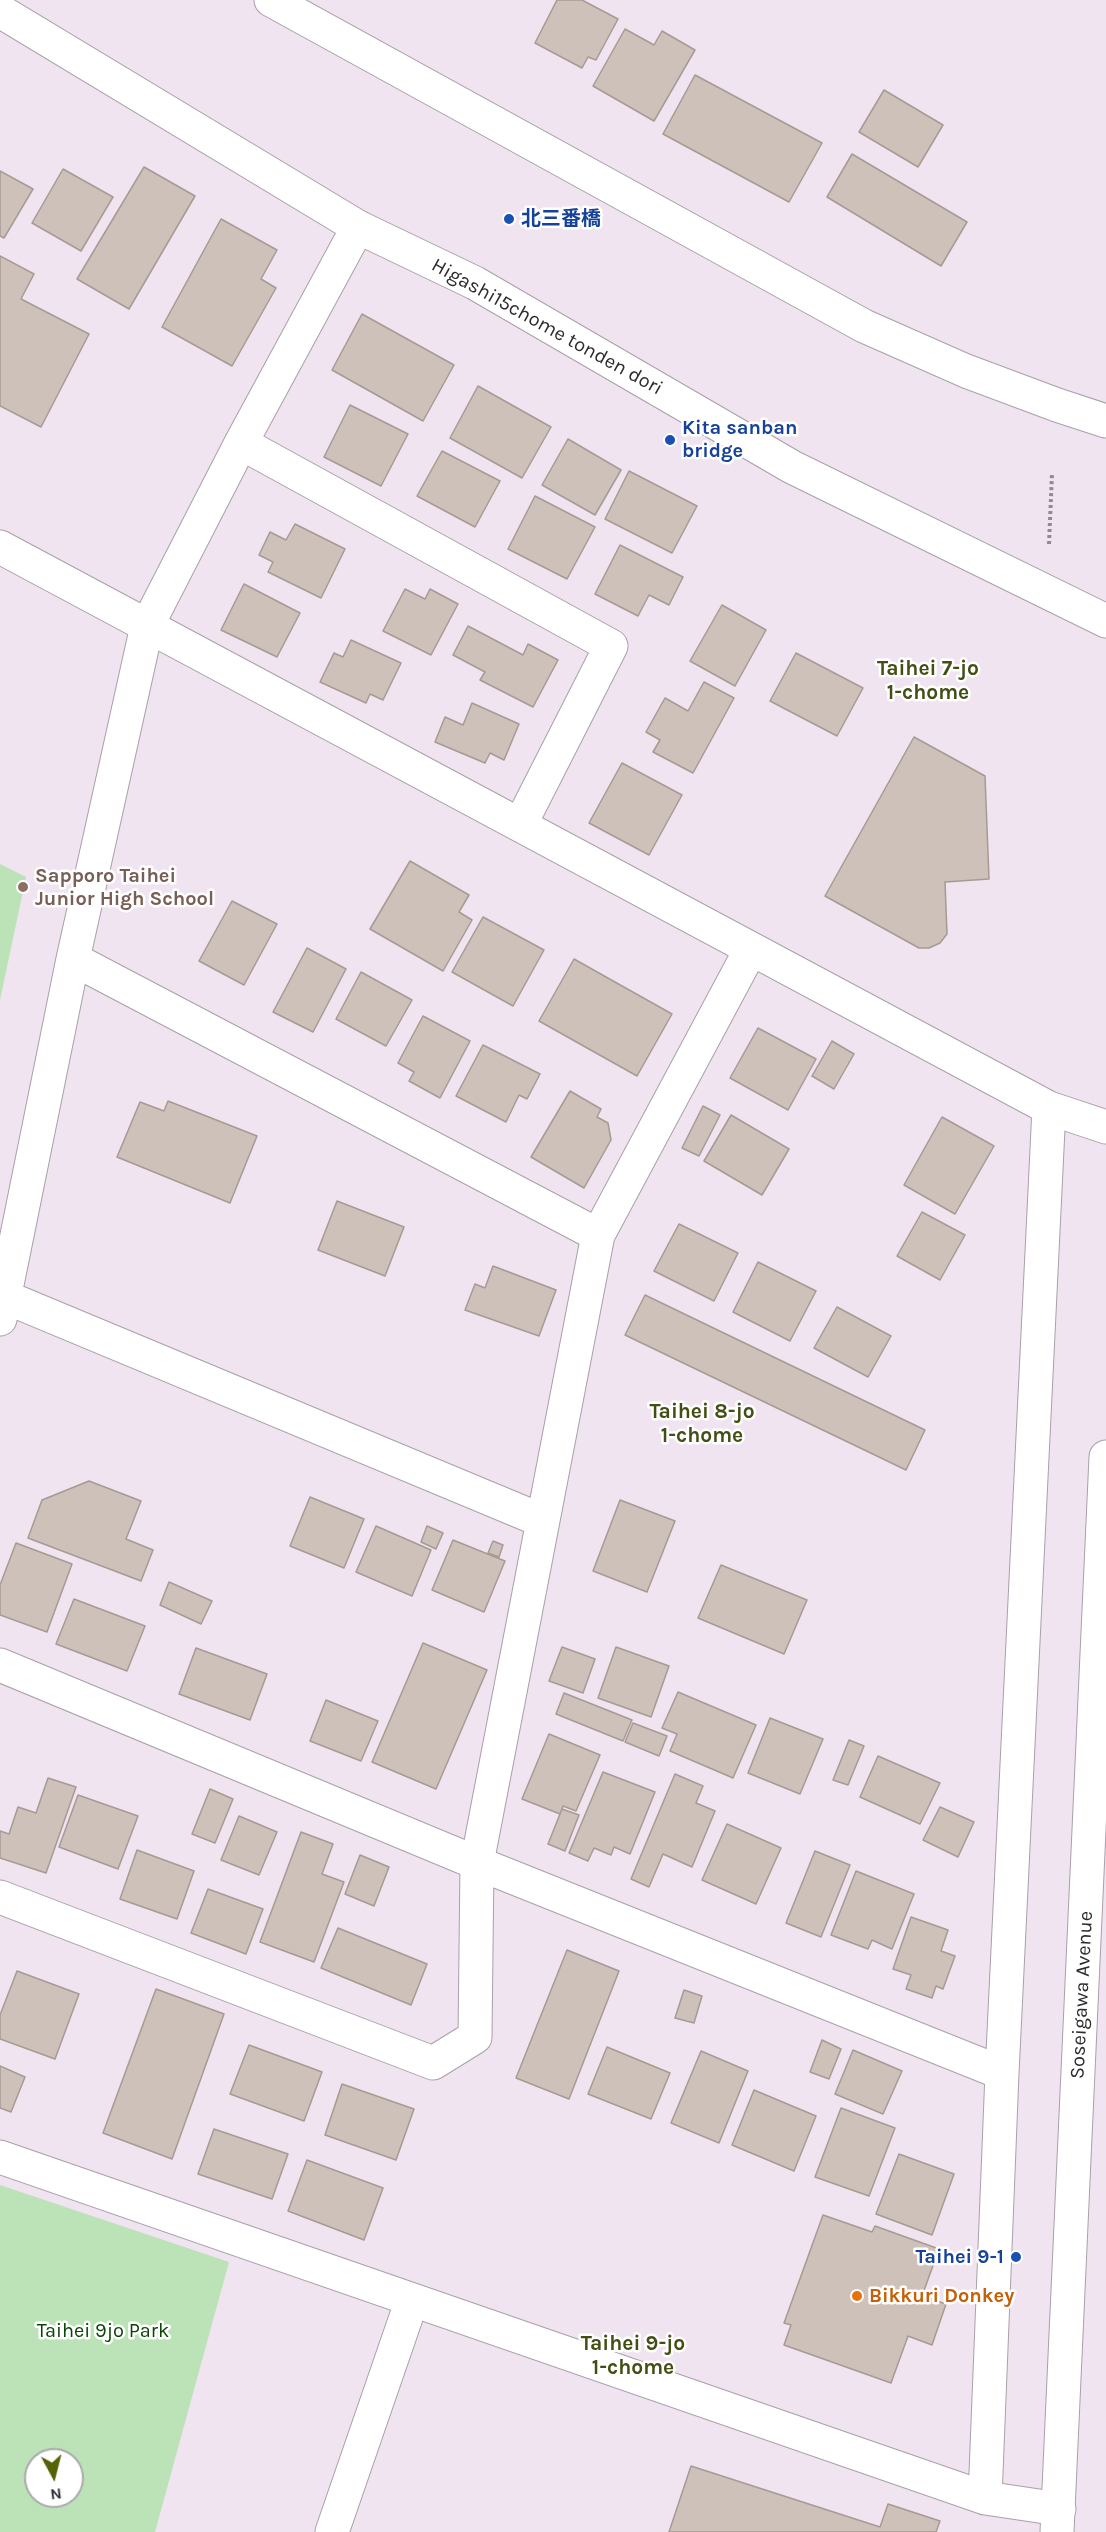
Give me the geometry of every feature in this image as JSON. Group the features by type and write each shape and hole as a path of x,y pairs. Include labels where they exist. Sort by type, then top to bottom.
{"main road":[{"path":"271,0 864,326 966,371 1106,421"},
{"name":"Higashi15chome tonden dori","path":"0,11 358,227 475,283 792,467 1106,621"},
{"path":"358,227 241,443 147,626 72,959 2,1308 543,1521"},
{"path":"241,443 611,646 520,825"},
{"path":"0,547 1049,1108 1106,1128"},
{"path":"0,1897 433,2063 475,2037 477,1863 598,1235 751,949"},
{"path":"72,959 598,1235"},
{"path":"985,2498 1002,2073 1049,1108"},
{"name":"Soseigawa Avenue","path":"1058,2521 1106,1458"},
{"path":"0,1665 477,1863 1002,2073"},
{"path":"0,2157 985,2498 1058,2521"},
{"path":"332,2532 412,2300"}],"path":[{"path":"1049,544 1052,474"}],"green space":[{"path":"0,864 26,877 0,1000"},
{"name":"Taihei 9jo Park","path":"0,2185 229,2262 155,2532 0,2532"}],"building":[{"path":"557,0 582,0 618,19 596,60 588,57 582,68 535,43"},
{"path":"625,29 654,45 662,31 695,50 654,121 593,86"},
{"path":"695,75 822,143 789,202 663,134"},
{"path":"884,90 943,125 918,167 859,132"},
{"path":"852,154 967,222 941,266 827,197"},
{"path":"144,167 195,196 129,309 77,279"},
{"path":"63,169 113,197 81,251 32,223"},
{"path":"0,171 33,189 4,238 0,236"},
{"path":"221,219 277,250 261,279 276,288 232,366 162,327"},
{"path":"0,256 34,274 21,299 89,334 41,427 0,406"},
{"path":"362,314 454,365 423,421 332,370"},
{"path":"478,386 551,427 522,478 450,438"},
{"path":"350,405 408,434 381,486 324,457"},
{"path":"568,439 621,470 595,515 542,485"},
{"path":"442,451 500,481 475,527 417,496"},
{"path":"629,471 697,506 672,553 605,519"},
{"path":"535,496 595,527 567,579 508,549"},
{"path":"295,524 345,549 321,598 268,572 273,562 259,555 270,532 286,540"},
{"path":"620,545 683,577 669,605 649,595 638,616 595,594"},
{"path":"244,584 300,613 277,657 221,630"},
{"path":"405,589 425,599 430,589 458,604 431,655 383,631"},
{"path":"722,605 766,630 735,686 690,661"},
{"path":"468,626 523,655 528,644 558,660 533,707 480,680 485,672 453,655"},
{"path":"351,640 401,663 383,700 370,694 366,703 320,682 334,653 343,657"},
{"path":"796,653 863,688 837,736 770,701"},
{"path":"704,682 734,698 693,773 653,752 660,740 646,732 665,698 688,711"},
{"path":"472,703 519,724 504,760 490,753 485,763 435,742 445,717 463,725"},
{"path":"914,737 985,776 989,879 945,882 947,934 940,943 929,948 919,948 825,896"},
{"path":"622,763 682,795 649,855 589,823"},
{"path":"410,861 469,895 459,912 472,920 443,971 370,929"},
{"path":"232,901 277,924 244,985 199,961"},
{"path":"483,917 544,950 513,1006 452,972"},
{"path":"307,948 346,969 313,1032 273,1012"},
{"path":"574,959 672,1014 637,1076 539,1021"},
{"path":"361,972 412,1000 386,1046 336,1019"},
{"path":"423,1016 470,1041 440,1098 409,1081 414,1072 398,1063"},
{"path":"758,1028 816,1059 788,1110 730,1078"},
{"path":"832,1041 854,1054 834,1089 812,1076"},
{"path":"483,1045 540,1074 527,1099 519,1095 506,1122 456,1096"},
{"path":"570,1091 601,1109 597,1117 608,1123 611,1140 584,1188 531,1157"},
{"path":"168,1101 257,1136 230,1203 117,1157 140,1102 164,1111"},
{"path":"703,1106 720,1115 699,1156 682,1148"},
{"path":"731,1115 789,1149 762,1195 704,1161"},
{"path":"942,1117 994,1146 955,1214 904,1185"},
{"path":"337,1201 404,1227 385,1276 318,1250"},
{"path":"922,1212 965,1235 940,1280 897,1256"},
{"path":"679,1224 738,1253 714,1301 654,1271"},
{"path":"758,1262 816,1291 790,1341 733,1312"},
{"path":"493,1266 556,1290 539,1336 465,1310 475,1284 485,1288"},
{"path":"645,1295 925,1430 906,1470 625,1335"},
{"path":"837,1307 891,1336 868,1377 814,1348"},
{"path":"89,1481 141,1501 126,1539 153,1550 141,1581 28,1538 42,1500"},
{"path":"310,1497 364,1519 344,1568 290,1546"},
{"path":"620,1500 675,1521 647,1592 593,1571"},
{"path":"376,1526 431,1550 412,1596 356,1572"},
{"path":"427,1526 443,1533 436,1549 421,1542"},
{"path":"453,1540 505,1561 484,1612 432,1590"},
{"path":"493,1541 503,1545 499,1557 488,1553"},
{"path":"16,1543 72,1564 47,1632 0,1615 0,1585"},
{"path":"721,1565 807,1600 784,1654 698,1618"},
{"path":"169,1582 212,1601 201,1624 160,1605"},
{"path":"74,1599 145,1626 127,1671 56,1644"},
{"path":"423,1643 487,1670 436,1789 372,1762"},
{"path":"562,1647 595,1659 583,1693 549,1681"},
{"path":"616,1647 669,1666 651,1717 598,1698"},
{"path":"196,1648 267,1674 250,1720 179,1694"},
{"path":"678,1692 756,1725 733,1778 670,1751 677,1734 662,1728"},
{"path":"564,1693 632,1720 623,1741 556,1714"},
{"path":"326,1700 378,1721 361,1761 310,1741"},
{"path":"770,1718 823,1739 800,1794 748,1773"},
{"path":"633,1723 667,1736 659,1756 625,1742"},
{"path":"549,1734 600,1755 576,1811 563,1806 560,1814 522,1799"},
{"path":"849,1740 864,1746 848,1785 833,1780"},
{"path":"878,1756 940,1783 920,1824 860,1797"},
{"path":"603,1772 655,1792 630,1854 614,1847 611,1855 594,1848 588,1861 569,1853"},
{"path":"675,1774 703,1786 696,1803 715,1811 692,1867 663,1854 649,1887 631,1879"},
{"path":"48,1778 76,1787 46,1873 0,1858 0,1831 9,1834 18,1807 36,1813"},
{"path":"210,1789 233,1799 215,1843 192,1834"},
{"path":"78,1795 138,1816 118,1869 59,1847"},
{"path":"940,1807 974,1822 958,1857 923,1840"},
{"path":"562,1809 579,1815 565,1851 548,1844"},
{"path":"239,1816 277,1832 259,1875 221,1860"},
{"path":"727,1824 781,1848 756,1904 702,1880"},
{"path":"301,1832 333,1844 322,1874 344,1882 314,1962 260,1942"},
{"path":"137,1850 194,1871 177,1919 120,1899"},
{"path":"815,1851 850,1865 821,1937 786,1923"},
{"path":"360,1855 389,1867 374,1906 345,1894"},
{"path":"856,1871 914,1894 892,1949 872,1940 868,1949 831,1935"},
{"path":"208,1889 263,1909 246,1954 191,1933"},
{"path":"911,1917 948,1930 941,1951 955,1956 943,1989 936,1986 932,1998 906,1989 911,1975 893,1969"},
{"path":"338,1928 427,1964 411,2005 321,1968"},
{"path":"567,1950 619,1971 569,2099 516,2078"},
{"path":"17,1971 79,1994 55,2059 0,2039 0,2015"},
{"path":"156,1989 224,2014 172,2159 103,2133"},
{"path":"684,1990 702,1996 694,2023 675,2018"},
{"path":"822,2040 841,2049 829,2079 810,2072"},
{"path":"249,2045 322,2072 304,2121 230,2094"},
{"path":"607,2047 670,2073 651,2119 588,2094"},
{"path":"853,2050 902,2071 883,2114 835,2094"},
{"path":"701,2051 748,2071 719,2143 671,2123"},
{"path":"0,2066 25,2077 11,2112 0,2108"},
{"path":"342,2084 414,2109 396,2160 325,2135"},
{"path":"754,2090 816,2116 794,2171 732,2145"},
{"path":"841,2108 895,2128 869,2196 815,2177"},
{"path":"214,2129 288,2154 272,2199 198,2174"},
{"path":"899,2154 954,2174 932,2235 876,2214"},
{"path":"307,2160 383,2188 364,2240 288,2211"},
{"path":"823,2215 872,2232 875,2226 939,2249 922,2296 946,2304 932,2345 908,2336 891,2383 784,2345 791,2325 784,2323"},
{"path":"691,2466 880,2527 888,2504 940,2521 936,2532 669,2532"}],"place":[{"name":"北三番橋","path":"509,219"},
{"name":"Kita sanban bridge","path":"670,440"},
{"name":"Sapporo Taihei Junior High School","path":"23,887"},
{"name":"Taihei 9-1","path":"1016,2257"},
{"name":"Bikkuri Donkey","path":"857,2296"}],"district":[{"name":"Taihei 7-jo 1-chome","path":"928,681"},
{"name":"Taihei 8-jo 1-chome","path":"702,1424"},
{"name":"Taihei 9-jo 1-chome","path":"633,2356"}]}
